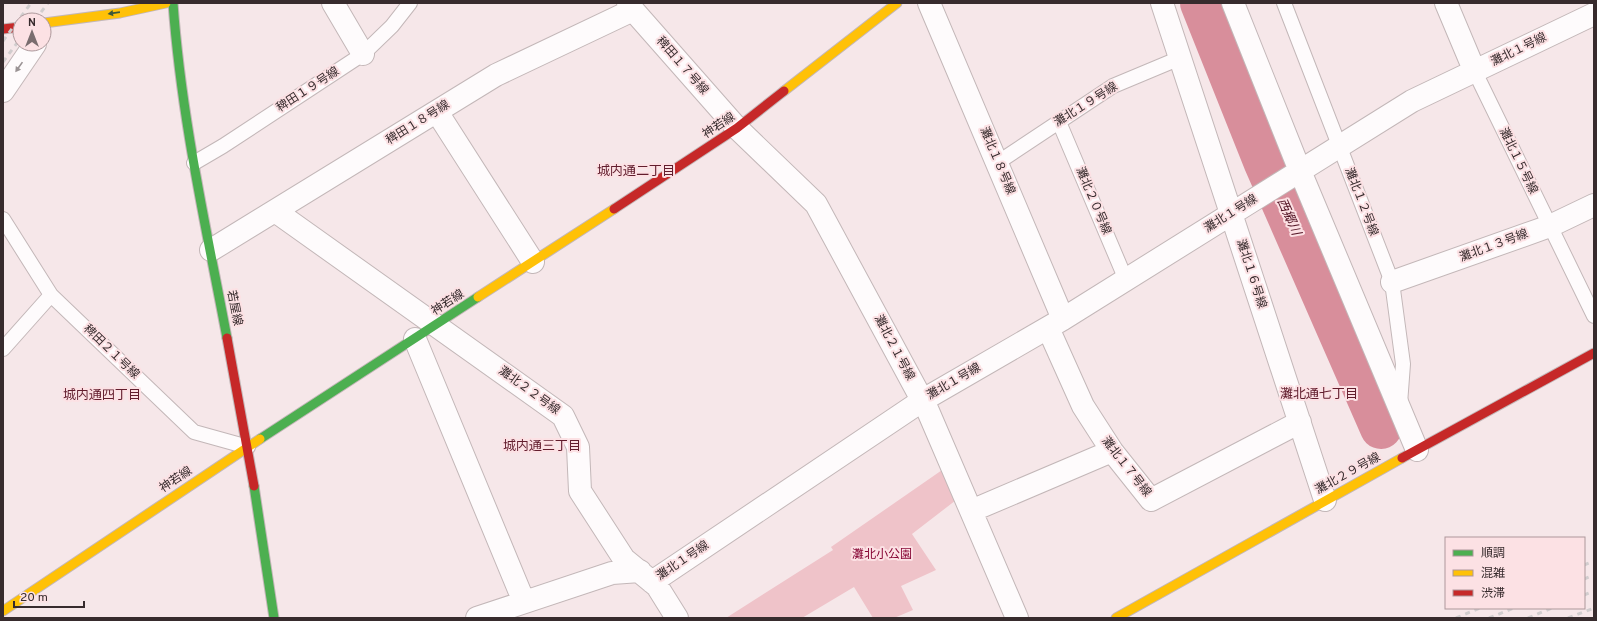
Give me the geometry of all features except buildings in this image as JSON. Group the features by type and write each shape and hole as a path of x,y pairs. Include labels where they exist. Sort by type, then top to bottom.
{"street":[{"path":"52,25 166,3"},
{"name":"若屋線","path":"173,3 176,47 194,163 212,250 248,446 274,618"},
{"path":"333,3 363,54"},
{"name":"神若線","path":"3,611 248,446 738,128 897,3"},
{"name":"灘北１８号線","path":"930,3 997,163 1056,323"},
{"name":"灘北１６号線","path":"1162,3 1325,500"},
{"path":"1233,3 1300,171 1417,450"},
{"name":"灘北１５号線","path":"1446,3 1475,72"},
{"name":"稗田１７号線","path":"631,6 738,128"},
{"name":"稗田１８号線","path":"212,250 496,75 631,6"},
{"name":"灘北１号線","path":"477,618 612,573 646,576 923,400 1056,323 1412,101 1594,14"},
{"path":"3,91 30,52"},
{"path":"437,112 533,262"},
{"name":"灘北２１号線","path":"738,128 816,204 923,400 1017,618"},
{"name":"灘北１３号線","path":"1392,282 1550,226 1594,205"},
{"name":"灘北２２号線","path":"275,211 563,416 578,447 580,491 624,559 657,586 676,618"},
{"name":"灘北１７号線","path":"1056,323 1082,406 1112,451 1151,500 1300,422"},
{"path":"415,339 524,602"},
{"name":"灘北２９号線","path":"1116,618 1325,500 1594,353"},
{"path":"971,510 1112,451"}],"lane":[{"name":"稗田１９号線","path":"194,163 223,146 363,54 392,26 410,3"},
{"name":"灘北１２号線","path":"1284,3 1392,282 1403,364 1400,409"},
{"name":"灘北１９号線","path":"997,163 1114,86 1180,58"},
{"name":"灘北１５号線","path":"1475,72 1594,316"},
{"name":"灘北２０号線","path":"1059,122 1126,280"},
{"name":"稗田２１号線","path":"3,219 51,295 194,432 248,446"},
{"path":"3,349 51,295"}],"green space":[{"name":"灘北小公園","path":"945,468 960,497 912,534 936,570 901,586 913,610 894,618 873,618 854,587 802,618 726,618 833,550 831,547"}],"waterway":[{"name":"西郷川","path":"1201,3 1264,161 1381,428"}],"railway":[{"path":"3,41 31,3"},
{"path":"41,12 48,3"},
{"path":"3,62 12,50"},
{"path":"1585,565 1594,561"},
{"path":"1585,579 1594,575"},
{"path":"1585,595 1594,591"},
{"path":"1568,618 1594,608"},
{"path":"1456,618 1478,609"},
{"path":"1489,618 1512,609"},
{"path":"1528,618 1550,609"}],"traffic: fast":[{"path":"173,3 188,129 227,338"},
{"path":"260,439 478,297"},
{"path":"254,486 274,618"}],"traffic: slow":[{"path":"52,22 120,13 166,3"},
{"path":"784,91 897,3"},
{"path":"478,297 614,209"},
{"path":"3,611 260,439"},
{"path":"1116,618 1402,458"}],"traffic: jam":[{"path":"3,29 12,28"},
{"path":"614,209 737,128 784,91"},
{"path":"227,338 254,486"},
{"path":"1402,458 1594,353"}],"district":[{"name":"城内通二丁目","path":"636,172"},
{"name":"灘北通七丁目","path":"1319,395"},
{"name":"城内通四丁目","path":"102,396"},
{"name":"城内通三丁目","path":"542,447"}]}
